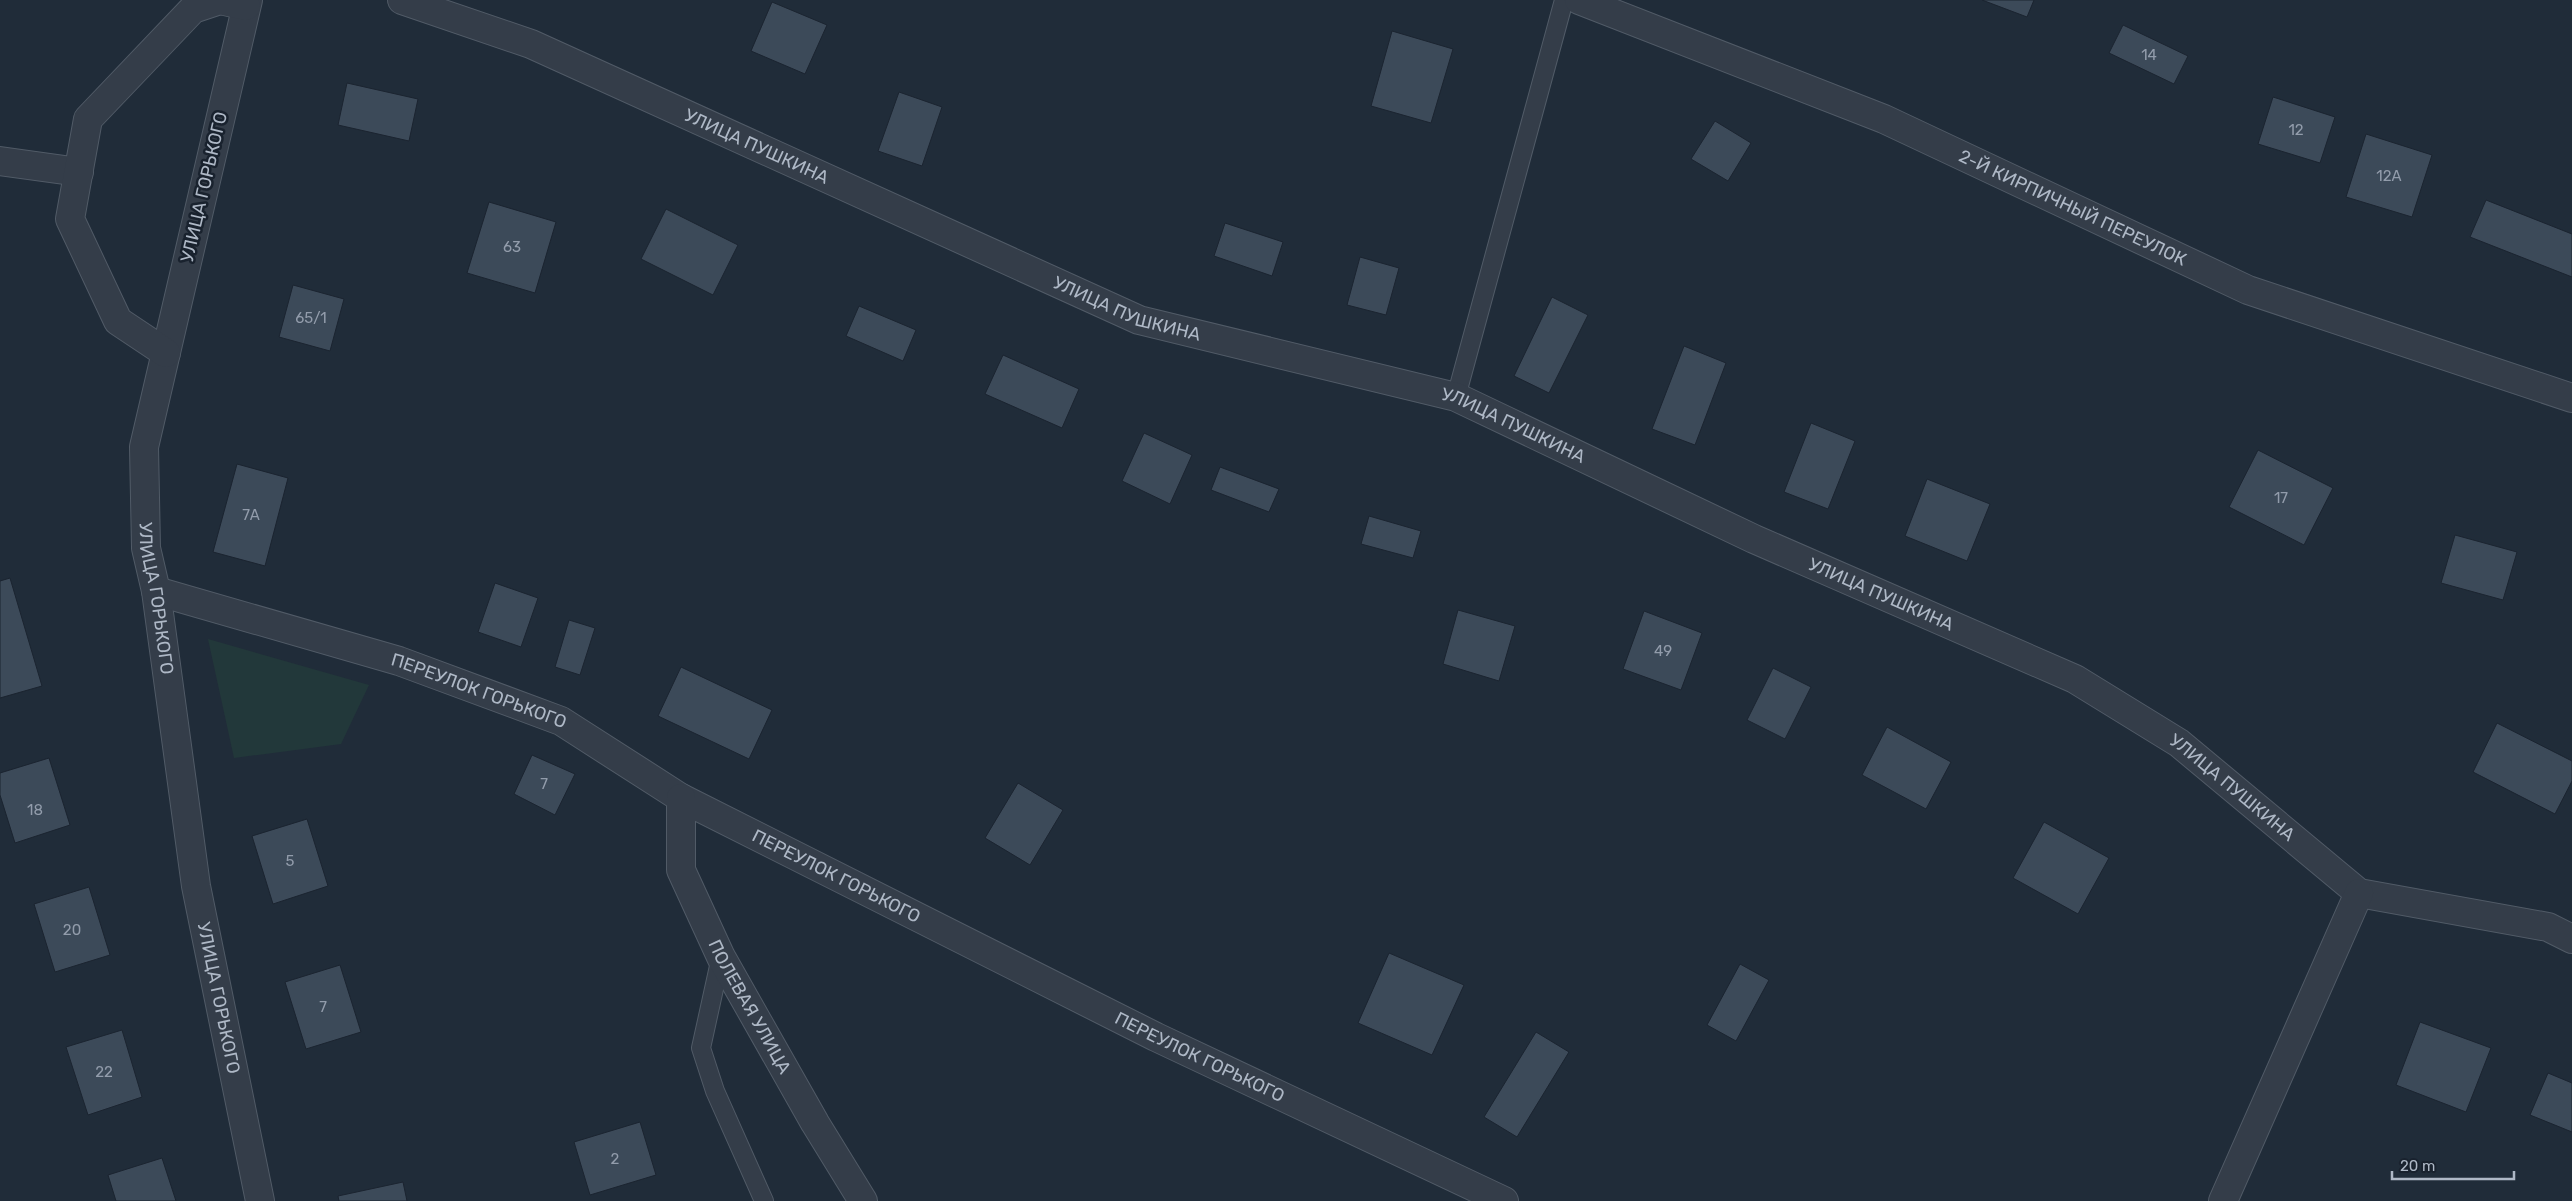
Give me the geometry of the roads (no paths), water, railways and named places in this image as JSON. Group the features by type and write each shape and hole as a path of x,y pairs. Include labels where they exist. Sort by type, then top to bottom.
{"street":[{"path":"166,353 118,321 70,219 88,119 193,9 220,0 247,3"},
{"name":"УЛИЦА ПУШКИНА","path":"402,0 531,44 1139,320 1456,397 1754,539 2075,679 2179,743 2359,893 2548,927 2572,939"},
{"name":"2-Й КИРПИЧНЫЙ ПЕРЕУЛОК","path":"1579,0 1884,119 2248,290 2572,398"},
{"name":"УЛИЦА ГОРЬКОГО","path":"247,3 144,447 146,548 156,591 196,886 260,1201"},
{"path":"0,161 79,172"},
{"name":"ПЕРЕУЛОК ГОРЬКОГО","path":"156,591 398,661 561,721 681,798 1156,1037 1504,1201"},
{"name":"ПОЛЕВАЯ УЛИЦА","path":"681,798 681,870 721,957 815,1123 863,1201"},
{"path":"2223,1201 2359,893"}],"lane":[{"path":"1456,397 1564,0"},
{"path":"721,957 701,1048 715,1091 764,1201"}]}
